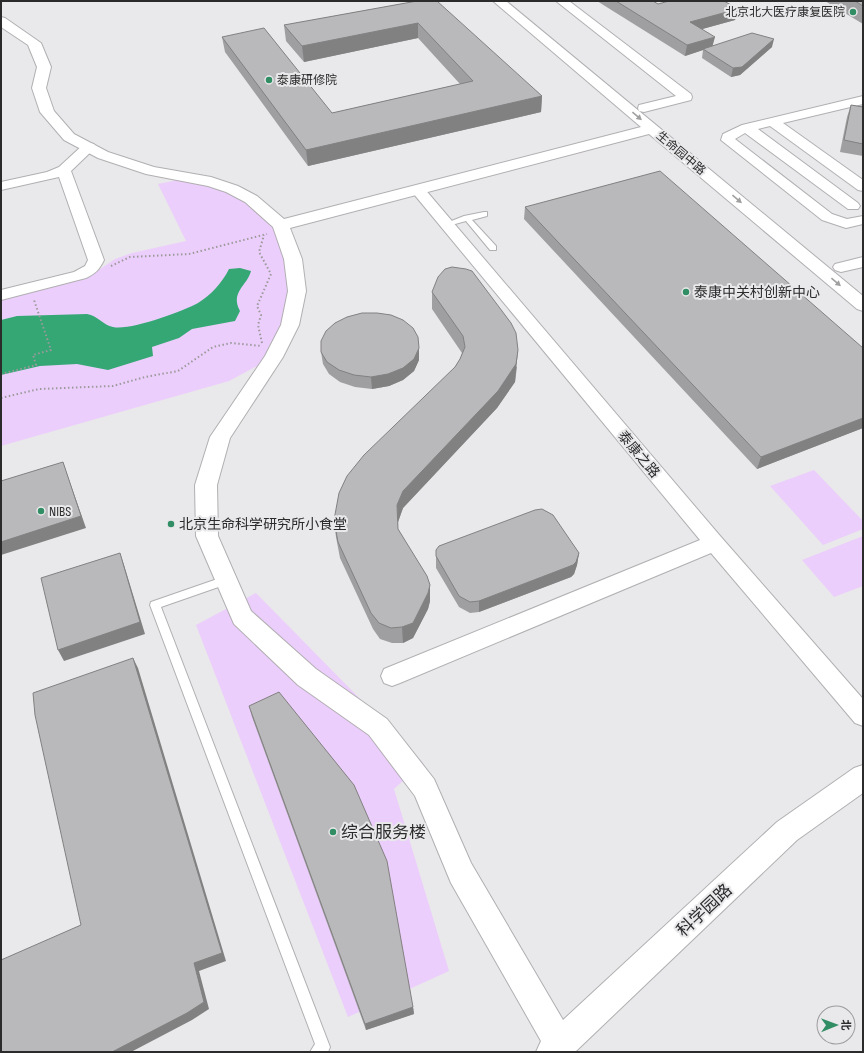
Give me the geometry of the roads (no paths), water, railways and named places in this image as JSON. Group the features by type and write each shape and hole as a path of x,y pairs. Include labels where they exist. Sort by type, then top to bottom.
{"street":[{"name":"生命园中路","path":"499,1 863,305"},
{"name":"生命园中路","path":"514,1 817,248"},
{"path":"562,1 686,97 644,108"},
{"path":"1,21 34,43 44,67 39,88 47,112 69,136 103,155 151,171 211,182 232,189 251,199 276,231 293,259 298,291 290,325 270,347 220,437 206,485 207,536 242,617 307,677 378,727 425,788 461,873 556,1048"},
{"path":"860,220 846,224 827,218 728,140 728,137 747,128 862,101"},
{"path":"774,122 863,187"},
{"path":"276,231 418,190 652,128"},
{"path":"747,128 858,205 860,220 858,232 863,237"},
{"path":"1,186 71,169 89,147"},
{"path":"1,180 49,169 71,169"},
{"path":"1,295 80,275 92,269 96,260 71,169"},
{"name":"泰康之路","path":"418,190 714,543 863,716"},
{"path":"829,258 846,272 863,262"},
{"path":"392,676 714,543"},
{"name":"科学园路","path":"556,1048 787,831 863,777"}],"lane":[{"path":"448,224 484,214"},
{"path":"467,218 493,248"},
{"path":"226,580 154,605 323,1047 317,1052"}],"place":[{"name":"北京北大医疗康复医院","path":"853,12"},
{"name":"泰康研修院","path":"269,80"},
{"name":"泰康中关村创新中心","path":"686,292"},
{"name":"NIBS","path":"41,511"},
{"name":"北京生命科学研究所小食堂","path":"171,524"},
{"name":"综合服务楼","path":"333,832"}]}
